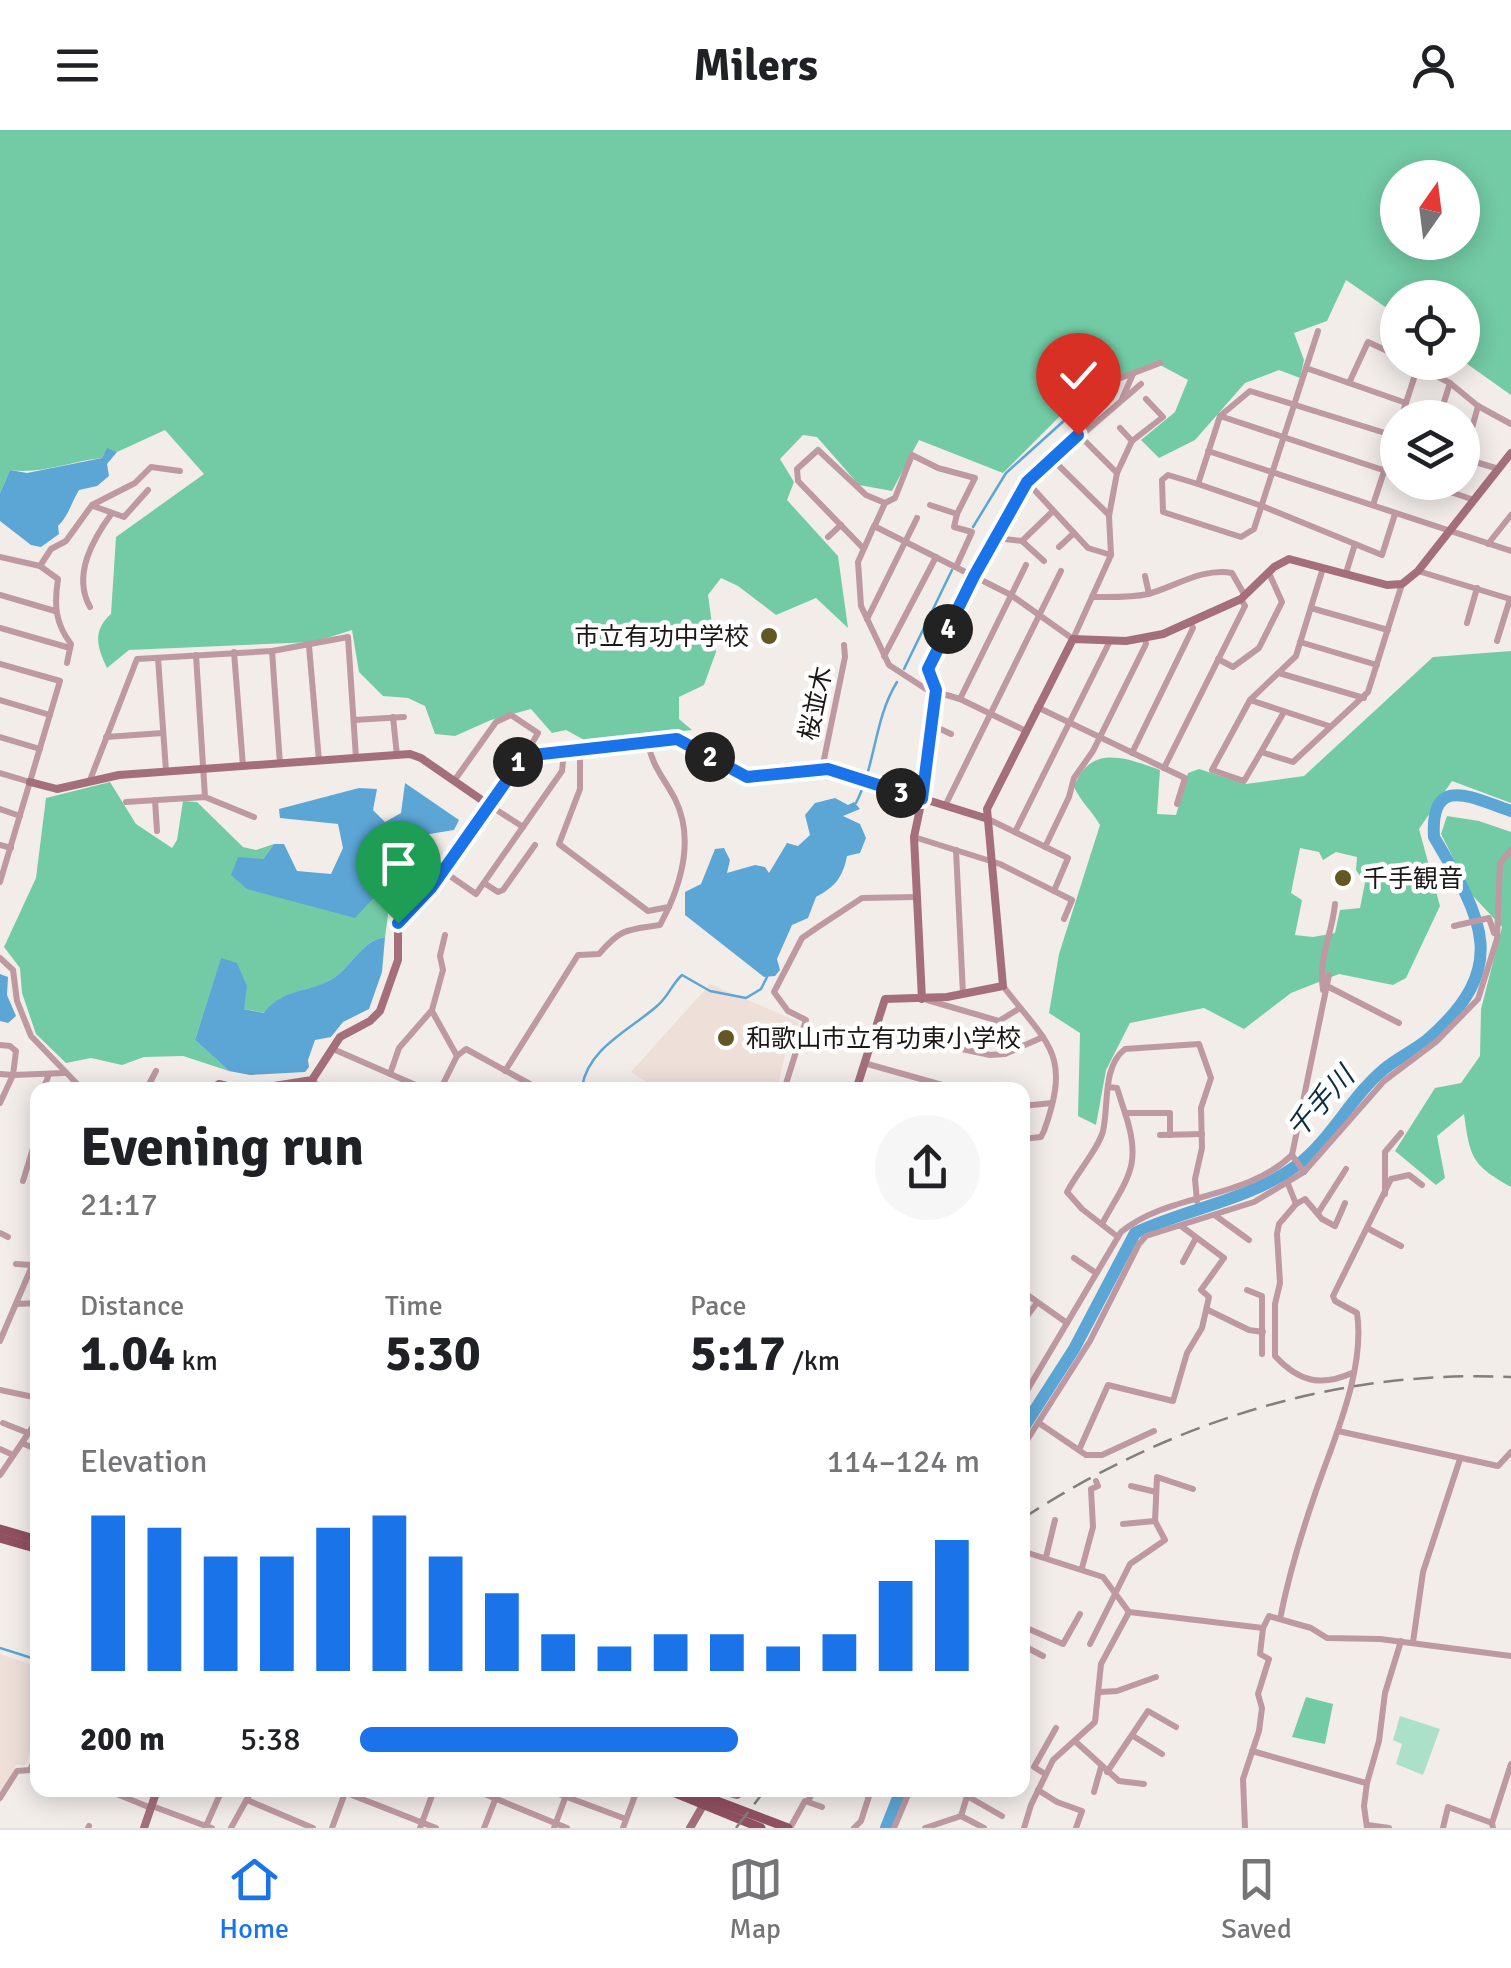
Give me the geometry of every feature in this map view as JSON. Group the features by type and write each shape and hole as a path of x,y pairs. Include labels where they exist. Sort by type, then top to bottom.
{"main road":[{"path":"0,1529 30,1538"},
{"path":"0,1538 30,1547"},
{"path":"713,1797 756,1827"},
{"path":"715,1797 789,1828"}],"street":[{"path":"1318,331 1262,506 1254,529 1241,537 1163,512 1164,477 1168,475 1262,506 1382,555 1396,514"},
{"path":"1349,383 1368,342 1380,348"},
{"path":"1105,384 1160,364"},
{"path":"1306,368 1400,400"},
{"path":"1121,400 1133,374"},
{"path":"1444,380 1471,400"},
{"path":"1445,400 1450,383"},
{"path":"922,998 914,837 936,690 928,669 1027,482 1141,384"},
{"path":"1198,484 1220,416 1250,391 1380,429"},
{"path":"1030,1138 1041,1137 1052,1103 1057,1067 1042,1037 1003,986 985,818 1111,556 1110,516 1117,474 1132,441 1163,418 1146,400"},
{"path":"1480,407 1511,424"},
{"path":"1220,416 1380,469"},
{"path":"1120,428 1132,441"},
{"path":"1078,435 1117,474"},
{"path":"863,548 798,482 798,469 818,450 866,495 885,504"},
{"path":"1208,451 1511,551"},
{"path":"1480,493 1511,453"},
{"path":"956,567 972,532 954,527 976,478 938,468 912,455 894,498 885,504 863,548 858,571 866,620 889,664 926,688 960,699 1026,731"},
{"path":"1052,458 1110,516"},
{"path":"1480,463 1499,469"},
{"path":"40,566 51,548 66,541 92,505 134,483 152,467 180,472"},
{"path":"1027,482 1088,548 1111,556"},
{"path":"1373,506 1380,483"},
{"path":"92,505 124,517 148,490"},
{"path":"1261,752 1293,762 1364,698 1402,584 1418,571 1474,500"},
{"path":"930,505 957,514"},
{"path":"1022,541 1053,510"},
{"path":"90,607 85,591 88,550 112,513"},
{"path":"1488,544 1511,516"},
{"path":"866,620 917,518"},
{"path":"828,537 841,525"},
{"path":"874,526 1012,595 1072,639 1145,639 1191,623 1243,598 1289,559 1387,585 1402,584"},
{"path":"1058,548 1074,532"},
{"path":"995,538 1022,541 1044,561"},
{"path":"1346,573 1355,544"},
{"path":"0,556 40,566 58,579 54,611 70,648 66,663"},
{"path":"884,656 936,557"},
{"path":"960,699 1026,565"},
{"path":"1284,712 1244,781 1212,770 1250,700 1296,656 1323,566"},
{"path":"1092,596 1149,594 1226,571 1232,573 1243,598 1245,606 1164,768"},
{"path":"1418,571 1510,597 1497,641"},
{"path":"945,806 1062,572"},
{"path":"1218,659 1233,667 1259,648 1282,602 1268,573"},
{"path":"1145,576 1149,594"},
{"path":"1468,622 1476,588"},
{"path":"0,595 54,611"},
{"path":"1310,608 1388,630"},
{"path":"1132,753 1193,628 1191,623"},
{"path":"0,628 70,648"},
{"path":"90,780 137,659 272,651 348,638 356,758"},
{"path":"1045,847 1074,778 1100,737 1145,639"},
{"path":"1015,832 1110,640"},
{"path":"1300,642 1377,665"},
{"name":"桜並木","path":"825,769 844,645"},
{"path":"309,646 318,761"},
{"path":"272,651 280,764"},
{"path":"234,652 243,766"},
{"path":"196,655 205,797"},
{"path":"158,657 166,771"},
{"path":"0,664 60,681 0,882"},
{"path":"1278,672 1364,698"},
{"path":"0,700 50,715"},
{"path":"1250,700 1330,727"},
{"path":"1038,707 1185,778 1177,804"},
{"path":"299,1082 312,1080 340,1038 370,1022 380,1011 398,960 398,923 443,871 538,733 510,716 496,722 454,781"},
{"path":"354,720 404,717"},
{"path":"393,718 396,756"},
{"path":"932,724 951,734"},
{"path":"106,736 163,733"},
{"path":"0,737 40,748"},
{"path":"524,756 677,739 747,777 825,769 985,818 1068,858 1054,891"},
{"path":"504,1071 578,954 599,954 618,932 660,925 677,889 686,834 674,796 650,759 648,740"},
{"path":"580,749 580,790 560,840 561,848 648,910 669,907"},
{"path":"443,871 476,894 562,772 564,751"},
{"path":"0,773 52,789 166,771 356,758 420,758 523,827"},
{"path":"126,802 205,797 254,817"},
{"path":"155,800 157,831"},
{"path":"0,809 20,816"},
{"path":"914,837 992,862 1072,900 1064,919"},
{"path":"0,845 10,848"},
{"path":"484,882 498,892 503,890 535,846"},
{"path":"956,850 963,994"},
{"path":"1030,1437 1090,1341 1146,1236 1254,1202 1288,1184 1384,1081 1437,1041 1478,999 1496,939 1500,863 1511,850"},
{"path":"787,1082 806,1020 788,1011 774,992 802,938 862,898 916,897"},
{"path":"1324,996 1323,947 1336,904"},
{"path":"1454,926 1489,918 1496,939"},
{"path":"390,1074 399,1048 432,1010 443,970 440,956 446,934"},
{"path":"0,958 12,970 17,1001 31,1036 75,1082"},
{"path":"1303,1171 1293,1157 1329,975"},
{"path":"858,1082 885,999 963,994 1003,986"},
{"path":"1326,986 1399,1023"},
{"path":"922,998 998,1020 1020,1008"},
{"path":"432,1010 457,1056"},
{"path":"873,1030 990,1055 1006,1054 1042,1037"},
{"path":"838,1032 870,1041"},
{"path":"1118,1237 1066,1192 1102,1136 1108,1087 1118,1054 1125,1049 1199,1044 1210,1078 1201,1108 1196,1201"},
{"path":"0,1045 10,1046 16,1052 13,1075 0,1103"},
{"path":"333,1049 408,1082"},
{"path":"444,1082 457,1056 466,1049 525,1082"},
{"path":"864,1062 933,1082"},
{"path":"151,1082 156,1071"},
{"path":"0,1074 65,1073"},
{"path":"46,1082 49,1074"},
{"path":"1102,1224 1134,1163 1132,1134 1117,1088 1108,1087"},
{"path":"1030,1105 1052,1103"},
{"path":"1125,1112 1170,1113 1170,1135"},
{"path":"1385,1195 1384,1152 1401,1133"},
{"path":"1160,1135 1202,1134"},
{"path":"1030,1386 1118,1237 1139,1218 1246,1184 1293,1157"},
{"path":"23,1182 30,1160"},
{"path":"1318,1213 1346,1169"},
{"path":"1280,1618 1352,1373 1358,1318 1353,1308 1333,1296 1391,1178 1410,1175 1422,1185"},
{"path":"1288,1184 1296,1204"},
{"path":"1345,1203 1334,1226 1305,1199 1279,1224 1275,1356 1314,1382 1336,1380 1352,1373"},
{"path":"1215,1215 1249,1240"},
{"path":"1080,1450 1108,1384 1174,1400 1186,1353 1208,1310 1209,1297 1201,1290 1224,1258 1180,1225"},
{"path":"1368,1228 1402,1246"},
{"path":"1183,1262 1196,1238"},
{"path":"1074,1258 1096,1274"},
{"path":"16,1264 30,1265"},
{"path":"0,1342 30,1270"},
{"path":"1247,1290 1262,1296 1262,1354"},
{"path":"1030,1298 1067,1323"},
{"path":"16,1304 30,1303"},
{"path":"1030,1312 1036,1304"},
{"path":"1208,1310 1249,1330 1262,1332"},
{"path":"0,1390 30,1396"},
{"path":"2,1423 30,1430"},
{"path":"1039,1424 1086,1455 1102,1454 1154,1431"},
{"path":"1338,1431 1498,1466 1510,1454"},
{"path":"0,1475 30,1433"},
{"path":"22,1443 30,1446"},
{"path":"0,1449 14,1455"},
{"path":"1413,1642 1422,1572 1460,1459"},
{"path":"1090,1644 1134,1560 1164,1540 1155,1521 1157,1477 1193,1489"},
{"path":"1082,1568 1093,1527 1091,1489 1098,1486 1096,1480"},
{"path":"1131,1486 1156,1492"},
{"path":"1046,1558 1055,1520"},
{"path":"1123,1524 1155,1521"},
{"path":"1030,1553 1104,1577 1129,1612"},
{"path":"1129,1612 1263,1628"},
{"path":"1024,1828 1052,1760 1096,1722 1101,1664 1129,1612"},
{"path":"1030,1630 1063,1644 1080,1614"},
{"path":"1245,1828 1244,1779 1262,1708 1258,1694 1268,1659 1260,1654 1263,1628 1269,1616 1311,1628 1327,1638 1413,1642 1511,1656"},
{"path":"1389,1828 1368,1826 1364,1806 1385,1693 1401,1641"},
{"path":"1030,1649 1043,1656"},
{"path":"1100,1692 1117,1691 1156,1677"},
{"path":"1086,1783 1095,1789 1104,1770 1148,1711 1176,1727"},
{"path":"1045,1774 1034,1766 1056,1728"},
{"path":"1133,1736 1162,1754"},
{"path":"1076,1742 1119,1781 1144,1784"},
{"path":"1252,1751 1367,1783"},
{"path":"1443,1828 1448,1807 1492,1826 1511,1764"},
{"path":"0,1798 17,1771 30,1770"},
{"path":"1038,1790 1082,1812 1076,1828"},
{"path":"125,1797 209,1827 220,1797"},
{"path":"144,1828 155,1797"},
{"path":"231,1828 248,1797"},
{"path":"332,1828 340,1797"},
{"path":"356,1797 436,1828"},
{"path":"421,1825 431,1797"},
{"path":"488,1797 567,1828"},
{"path":"484,1828 495,1797"},
{"path":"554,1826 565,1797"},
{"path":"572,1797 624,1824 635,1797"},
{"path":"690,1828 709,1797"},
{"path":"789,1828 810,1797"},
{"path":"854,1828 861,1821 869,1797"},
{"path":"894,1828 907,1797"},
{"path":"961,1816 967,1797"},
{"path":"974,1797 1002,1816"},
{"path":"247,1800 313,1828"},
{"path":"808,1801 822,1807"},
{"path":"925,1828 961,1816 984,1828"}],"shaded area":[{"name":"和歌山市立有功東小学校","path":"710,984 799,1022 779,1082 647,1082 631,1072"},
{"path":"0,1654 30,1664 30,1753 25,1765 16,1765 0,1798"}],"green space":[{"path":"0,130 1511,130 1511,395 1480,373 1480,280 1380,280 1380,303 1346,280 1327,321 1294,333 1304,360 1300,378 1279,370 1245,383 1195,440 1159,458 1141,440 1175,412 1188,380 1160,365 1094,382 1003,473 919,440 892,491 859,485 817,437 803,435 780,459 794,482 787,500 838,556 848,628 816,598 776,615 721,578 708,595 716,652 704,685 679,697 679,719 692,730 586,741 566,730 552,733 531,709 491,720 455,736 435,734 425,706 408,698 383,696 359,672 352,630 314,642 129,650 107,668 98,640 101,627 111,614 116,537 204,474 165,430 117,452 107,449 102,458 44,469 10,470 0,493"},
{"path":"1511,651 1511,803 1452,781 1419,829 1440,906 1406,978 1393,985 1339,974 1291,993 1244,1029 1204,1008 1130,1023 1106,1070 1096,1125 1078,1116 1080,1033 1049,1013 1059,954 1100,825 1074,787 1081,773 1089,764 1110,758 1160,770 1157,814 1176,815 1188,773 1199,769 1246,784 1304,776 1433,657","holes":["1300,848 1319,852 1323,860 1336,852 1357,857 1356,870 1365,883 1360,908 1340,910 1335,933 1295,935 1302,900 1291,893"]},
{"path":"110,782 136,824 172,848 177,840 183,801 197,802 243,847 256,850 274,844 263,859 232,875 394,876 382,861 417,836 435,842 430,878 416,896 399,894 390,900 385,937 364,948 335,977 280,999 265,1013 244,1009 221,959 195,1040 229,1071 183,1056 144,1057 122,1065 91,1058 66,1063 36,1034 22,993 20,968 4,947 36,878 46,798"},
{"path":"1447,816 1511,832 1511,1187 1475,1159 1464,1114 1437,1136 1445,1178 1436,1185 1395,1151 1435,1088 1461,1083 1480,1056 1481,1009 1502,927 1472,895 1441,834"},
{"path":"1306,1697 1333,1704 1325,1744 1292,1737"},
{"path":"1400,1716 1440,1729 1423,1775 1396,1764 1402,1744 1393,1740"}],"water":[{"path":"107,448 117,452 107,464 109,476 97,486 79,490 58,526 59,534 41,547 31,545 0,521 0,493 10,470 27,473 102,458"},
{"path":"405,783 459,820 454,830 417,836 382,860 394,876 355,918 247,889 231,875 238,857 263,859 274,844 284,844 297,871 331,874 343,848 338,824 280,818 279,809 359,788 377,789 373,810 385,822 401,813"},
{"path":"835,798 848,805 854,802 860,809 843,816 860,824 866,838 860,853 847,856 837,881 816,897 808,918 792,925 777,959 780,970 775,976 764,977 685,915 685,892 701,884 715,849 724,848 730,860 727,873 755,865 765,867 769,873 787,843 798,846 810,835 805,815 815,803"},
{"path":"385,937 382,972 369,1009 343,1022 331,1037 315,1040 305,1072 250,1075 229,1071 195,1040 221,958 237,963 247,986 244,1009 264,1013 280,998 335,977 364,948"},
{"path":"0,974 8,977 7,995 16,1016 8,1023 0,1021"}],"waterway":[{"path":"973,527 1006,473 1097,391"},
{"path":"904,669 952,570"},
{"path":"856,803 889,696 897,682"},
{"name":"千手川","path":"1030,1418 1074,1349 1135,1233 1258,1188 1296,1166 1320,1144 1371,1081 1427,1040 1453,1014 1470,989 1479,966 1480,942 1465,893 1434,837 1435,817 1439,804 1457,795 1511,811"},
{"path":"583,1082 601,1051 661,1002 682,975 710,991 746,998 761,989 767,977"},
{"path":"0,1648 30,1657"},
{"name":"千手川","path":"886,1828 898,1797"}],"railway":[{"path":"1030,1514 1135,1455 1256,1409 1381,1382 1511,1377"},
{"path":"736,1828 760,1797"}],"place":[{"name":"市立有功中学校","path":"769,636"},
{"name":"千手観音","path":"1343,878"},
{"name":"和歌山市立有功東小学校","path":"726,1038"}],"route":[{"path":"398,923 431,888 524,756 677,739 747,777 828,769 922,799 936,690 928,669 1016,499 1027,482 1078,435"}]}
